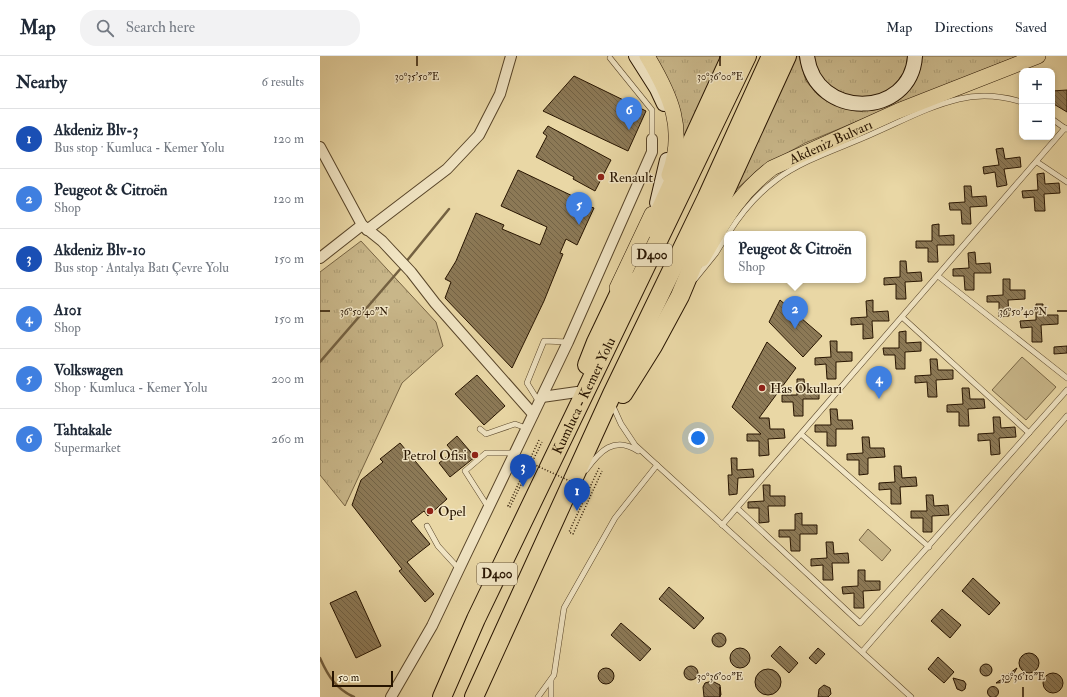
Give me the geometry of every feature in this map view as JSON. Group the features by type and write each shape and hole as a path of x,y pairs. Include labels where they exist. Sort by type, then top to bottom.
{"highway":[{"name":"Kumluca - Kemer Yolu","path":"549,447 577,392 596,342 652,227 731,56"},
{"name":"Kumluca - Kemer Yolu","path":"549,447 747,56"},
{"name":"Kumluca - Kemer Yolu","path":"474,697 585,454 612,402 771,56"},
{"name":"Kumluca - Kemer Yolu","path":"612,402 653,346 680,296 707,231 787,56"},
{"name":"D400","path":"442,697 549,447"}],"main road":[{"path":"596,342 618,288 674,162 676,125 672,105 663,83 647,56"},
{"name":"Akdeniz Bulvarı","path":"680,296 724,220 754,182 772,168 898,111 1038,56"}],"street":[{"path":"320,258 447,170 479,135 500,94 510,56"},
{"path":"636,56 660,95 668,123 668,154 657,203"},
{"path":"807,56 808,67 817,83 831,96 847,103 864,105 880,101 896,93 908,78 915,56"},
{"path":"391,696 432,626 568,342 652,152 652,139"},
{"path":"320,147 353,211 365,227 394,253 435,303 533,414"},
{"path":"541,399 577,392"}],"lane":[{"path":"610,58 652,110 652,139"},
{"path":"730,231 743,211 758,194 777,178 801,165 933,107 960,99 994,96 1019,101"},
{"path":"722,525 1066,129 1055,121"},
{"path":"1037,162 1067,182"},
{"path":"680,296 716,253 724,240"},
{"path":"938,276 1067,378"},
{"path":"902,317 1029,433"},
{"path":"541,399 527,383 544,341 568,342"},
{"path":"737,508 860,623 1067,390"},
{"path":"612,402 627,435 649,458 911,697"},
{"path":"862,652 1067,416"},
{"path":"480,429 486,434 515,424 526,428"},
{"path":"801,434 929,547"},
{"path":"564,502 598,453 609,446 622,445 634,448 649,458"},
{"path":"489,507 465,471 486,453 515,453"},
{"path":"538,697 554,675 564,608 615,518 657,465"},
{"path":"427,526 438,546 459,569"},
{"path":"551,680 551,697"}],"path":[{"path":"539,440 508,506 510,508 531,463 549,447"},
{"path":"531,463 588,490"},
{"path":"599,468 569,532 573,534 602,471"}],"green space":[{"path":"724,56 685,144 680,111 654,57"},
{"path":"793,56 799,56 806,81 818,95 841,107 861,110 882,105 920,56 1018,56 805,143 759,169 730,195"},
{"path":"811,56 909,56 905,71 893,87 872,98 850,98 821,80"},
{"path":"361,241 436,322 443,346 402,383 345,506 320,475 320,272"},
{"path":"1022,357 1056,387 1026,420 992,390"},
{"path":"868,529 891,550 882,561 859,540"}],"building":[{"path":"574,76 646,111 628,151 543,111"},
{"path":"1067,90 1067,112 1055,105 1055,91"},
{"path":"548,126 611,160 595,191 573,179 574,177 536,157 547,136 543,133"},
{"path":"1003,148 1005,159 1020,157 1021,167 1004,169 1007,185 997,187 995,172 984,174 983,167 999,165 996,149"},
{"path":"518,170 583,201 582,204 594,208 577,245 566,239 560,253 563,254 544,301 512,368 445,298 451,282 445,279 456,261 476,213 504,225 502,229 540,245 547,227 501,206"},
{"path":"1044,173 1045,184 1059,183 1060,193 1044,194 1045,211 1035,211 1034,197 1023,198 1022,191 1038,190 1037,174"},
{"path":"964,186 971,186 972,197 986,196 987,206 970,207 971,224 962,224 961,210 950,210 949,203 965,202"},
{"path":"939,224 939,236 954,235 954,245 937,245 938,262 928,262 928,248 916,248 916,241 932,241 932,225"},
{"path":"975,252 976,264 990,263 991,273 974,273 974,290 965,290 964,276 953,276 953,269 969,268 968,253"},
{"path":"900,261 906,261 907,273 921,272 922,281 905,282 906,299 896,299 896,284 884,285 884,278 900,277"},
{"path":"1003,279 1010,279 1010,290 1025,290 1025,299 1008,300 1009,316 999,317 999,302 987,302 987,296 1003,295"},
{"path":"780,300 822,336 803,357 769,322"},
{"path":"873,300 873,312 888,311 889,321 872,321 873,338 863,339 863,324 851,325 851,318 867,317 866,301"},
{"path":"1036,304 1043,304 1043,315 1058,315 1058,324 1041,325 1042,342 1032,342 1032,327 1021,328 1020,321 1036,320"},
{"path":"906,331 906,343 921,342 921,351 905,352 905,369 896,369 895,355 884,355 883,348 899,348 899,332"},
{"path":"830,341 837,341 837,352 852,352 852,361 836,362 836,379 827,379 826,364 815,365 815,358 831,357"},
{"name":"Has Okulları","path":"767,342 796,368 759,418 769,418 770,429 784,429 785,438 768,439 769,455 759,456 759,441 747,441 747,434 761,434 732,407"},
{"path":"1067,346 1067,353 1054,354 1054,347"},
{"path":"930,359 937,359 938,370 953,370 953,379 936,380 937,397 928,397 927,382 915,383 915,376 931,375"},
{"path":"477,375 505,406 484,425 455,394"},
{"path":"797,379 804,379 805,390 819,389 819,399 803,399 803,416 794,416 793,402 782,402 782,395 797,395"},
{"path":"962,388 969,388 970,399 984,399 985,408 968,409 969,426 959,426 959,412 947,412 947,405 963,404"},
{"path":"830,409 837,409 838,420 852,420 853,429 836,429 836,446 827,446 827,432 815,432 815,425 831,425"},
{"path":"993,417 1000,417 1001,428 1015,427 1016,437 999,438 1000,454 991,455 990,440 978,441 978,434 994,433"},
{"path":"457,436 475,457 450,477 439,463 453,452 447,445"},
{"path":"862,437 869,437 870,448 884,448 885,457 868,458 868,474 859,475 859,460 847,460 847,454 863,453"},
{"path":"400,443 447,499 428,516 424,511 411,521 430,544 407,562 434,594 425,602 399,571 402,569 352,505 361,480 383,462 380,459"},
{"path":"731,458 737,458 737,470 753,469 754,477 738,478 737,494 729,495 728,475 732,475"},
{"path":"894,466 901,466 902,478 916,477 917,486 900,487 901,504 891,504 891,489 879,490 879,483 895,482"},
{"path":"763,485 770,485 770,496 785,496 785,506 768,506 769,522 759,523 759,508 748,508 748,502 764,501"},
{"path":"926,495 933,495 934,506 948,505 949,515 932,516 932,532 923,532 923,518 911,518 911,511 927,511"},
{"path":"802,513 802,525 817,525 817,534 800,534 800,551 791,551 790,537 779,537 779,530 795,530 795,514"},
{"path":"826,542 833,542 834,554 848,553 849,563 832,563 833,580 823,580 823,565 811,566 811,559 827,558"},
{"path":"858,570 865,570 865,581 880,581 880,590 863,591 864,608 854,608 854,593 843,594 842,587 858,586"},
{"path":"973,578 1000,603 989,615 962,591"},
{"path":"669,587 704,618 694,629 659,599"},
{"path":"356,591 381,646 356,658 330,603"},
{"path":"942,609 961,625 950,638 931,621"},
{"path":"621,623 651,649 640,661 611,635"},
{"path":"719,633 724,635 726,640 724,645 719,647 714,645 712,640 714,635"},
{"path":"780,646 798,663 789,673 771,656"},
{"path":"740,648 747,651 750,658 747,665 740,668 733,665 730,658 733,651"},
{"path":"818,648 825,654 816,664 809,658"},
{"path":"1029,653 1036,656 1039,663 1036,670 1029,673 1022,670 1019,663 1022,656"},
{"path":"938,657 954,672 944,683 928,669"},
{"path":"988,664 991,665 991,675 984,676 981,675 980,668 981,665"},
{"path":"691,666 696,668 698,673 696,678 691,680 686,678 684,673 686,668"},
{"path":"606,668 612,670 614,676 612,682 606,684 600,682 598,676 600,670"},
{"path":"1017,668 1009,682 996,683"},
{"path":"768,669 777,673 781,682 777,691 768,695 759,691 755,682 759,673"},
{"path":"1053,673 1060,676 1063,683 1060,690 1053,693 1046,690 1043,683 1046,676"},
{"path":"953,678 964,681 966,684 965,689 962,691 957,689"},
{"path":"712,681 720,685 721,695 719,697 704,697 703,687 705,683"},
{"path":"824,685 830,688 831,694 828,697 818,697 819,689"},
{"path":"991,687 995,687 997,688 997,696 991,697 988,694 988,690"}],"waterway":[{"path":"405,263 449,209"},
{"path":"320,362 402,267"},
{"path":"320,658 326,671 337,686 354,697"}],"place":[{"name":"Tahtakale","path":"629,130"},
{"name":"Renault","path":"601,177"},
{"name":"Volkswagen","path":"579,225"},
{"name":"Peugeot & Citroën","path":"795,329"},
{"name":"Has Okulları","path":"762,388"},
{"name":"A101","path":"879,399"},
{"name":"Petrol Ofisi","path":"475,455"},
{"name":"Akdeniz Blv-10","path":"523,487"},
{"name":"Opel","path":"430,511"},
{"name":"Akdeniz Blv-3","path":"577,511"}]}
